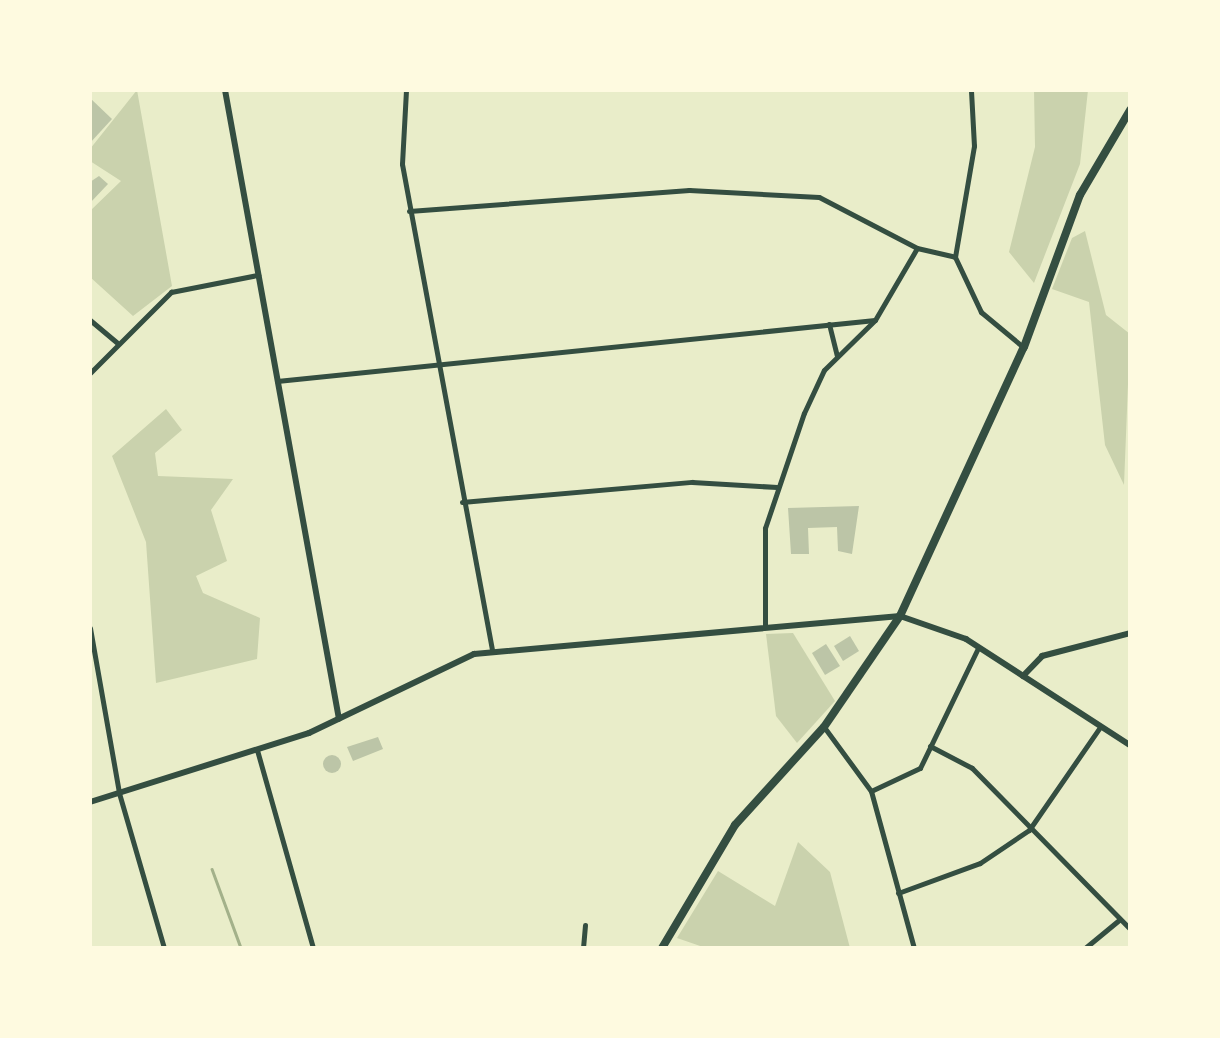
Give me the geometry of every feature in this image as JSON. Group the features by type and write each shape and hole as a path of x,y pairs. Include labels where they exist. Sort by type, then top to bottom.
{"main road":[{"path":"662,948 735,825 824,726 900,616 1024,347 1080,195 1130,110"}],"street":[{"path":"225,90 339,720"},
{"path":"406,90 400,143 409,211 432,358 492,650"},
{"path":"970,90 974,146 954,257 982,312 1024,347"},
{"path":"409,211 689,190 789,193 852,208 918,248 954,257"},
{"path":"765,627 761,566 777,487 837,355 875,320 918,248"},
{"path":"90,373 170,292 258,275"},
{"path":"90,320 117,343"},
{"path":"278,381 432,358 875,320"},
{"path":"829,324 837,355"},
{"path":"462,502 692,482 777,487"},
{"path":"90,802 339,720 434,668 492,650 900,616 978,648 1130,746"},
{"path":"90,628 119,793 164,948"},
{"path":"1023,676 1042,656 1130,633"},
{"path":"871,791 912,776 978,648"},
{"path":"898,892 980,863 1029,830 1101,725"},
{"path":"824,726 871,791 914,948"},
{"path":"930,746 972,768 1130,929"},
{"path":"257,750 313,948"},
{"path":"1086,948 1120,920"},
{"path":"582,948 585,924"}],"green space":[{"path":"137,90 172,286 133,316 90,277 90,211 121,181 90,161 90,149"},
{"path":"1034,90 1088,90 1080,164 1034,283 1009,252 1035,147"},
{"path":"1085,231 1106,315 1130,334 1124,485 1105,445 1089,302 1052,289 1072,238"},
{"path":"166,409 182,430 155,453 158,476 233,479 211,510 227,561 196,576 203,593 260,618 257,659 156,683 146,542 112,456"},
{"path":"793,633 835,701 797,743 776,716 766,634"},
{"path":"798,842 830,872 850,948 706,948 677,938 718,871 775,906"}],"building":[{"path":"90,98 112,119 90,143"},
{"path":"99,176 108,184 90,203 90,182"},
{"path":"859,506 852,554 838,551 837,527 808,528 809,554 791,554 788,508"},
{"path":"850,636 859,651 843,661 834,646"},
{"path":"826,644 840,666 825,675 812,653"},
{"path":"378,737 383,749 353,761 347,747"},
{"path":"332,755 339,757 339,771 332,773 325,771 323,764 325,757"}],"waterway":[{"path":"212,869 241,948"}]}
